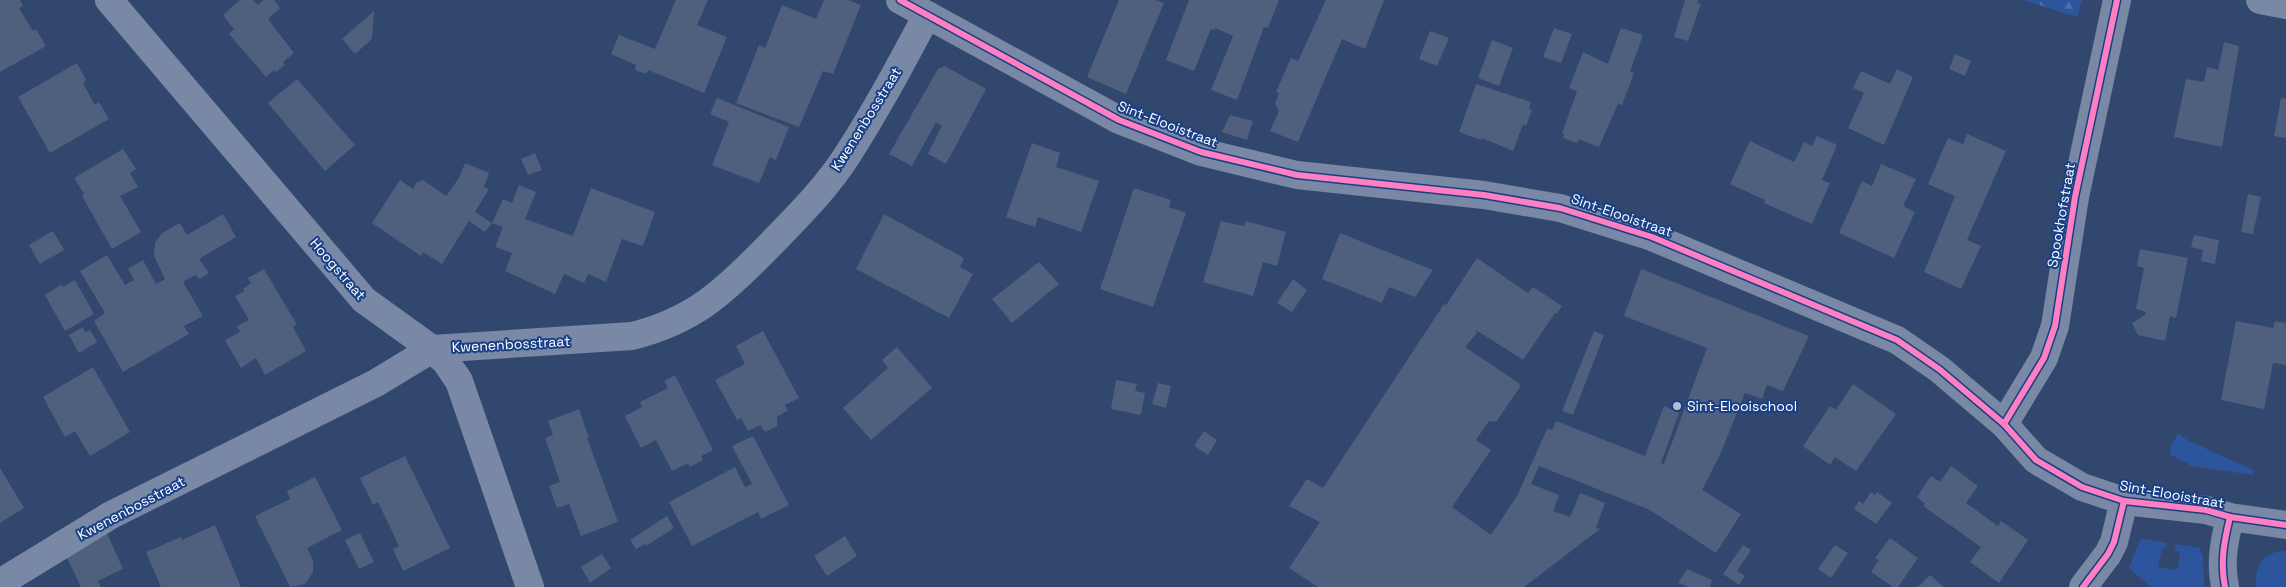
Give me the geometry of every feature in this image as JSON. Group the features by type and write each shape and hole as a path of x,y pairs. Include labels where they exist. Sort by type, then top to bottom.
{"street":[{"name":"Hoogstraat","path":"109,0 364,300 432,348 446,362 459,381 530,587"},
{"name":"Sint-Elooistraat","path":"900,0 1119,120 1201,152 1297,174 1484,195 1560,208 1652,237 1897,340 1939,369 2004,424 2036,460 2082,487 2124,501 2206,510 2230,517 2223,548 2222,568 2225,587"},
{"name":"Spookhofstraat","path":"2004,424 2044,358 2055,326 2075,198 2117,0"},
{"path":"2260,0 2286,5"},
{"name":"Kwenenbosstraat","path":"0,583 111,516 376,383 432,348 632,336 653,331 682,319 714,299 806,208 847,155 927,15"},
{"path":"2082,587 2108,554 2114,542 2124,501"},
{"path":"2230,517 2286,525"}],"green space":[{"path":"2023,0 2082,0 2077,17"},
{"path":"2178,433 2187,440 2253,470 2253,475 2192,466 2171,455 2170,449"},
{"path":"2141,538 2167,543 2165,549 2162,549 2158,567 2177,570 2180,552 2175,551 2176,544 2200,548 2203,558 2204,587 2151,587 2129,568"},
{"path":"2286,551 2286,587 2256,587 2257,572 2262,561 2272,554"}],"building":[{"path":"0,0 20,0 23,6 19,8 33,31 36,29 46,46 0,72"},
{"path":"240,0 253,0 258,5 264,0 274,0 280,8 268,19 294,53 283,62 285,65 276,72 274,70 266,77 229,34 234,29 223,15"},
{"path":"676,0 708,0 697,25 727,37 704,93 648,70 646,74 635,70 636,65 611,54 619,35 655,49"},
{"path":"824,0 848,0 861,5 833,74 823,71 799,127 736,103 759,45 765,48 782,5 816,19"},
{"path":"1119,0 1156,0 1164,3 1126,94 1087,77"},
{"path":"1189,0 1279,0 1268,28 1264,27 1237,100 1211,90 1233,36 1215,28 1214,30 1211,29 1194,71 1166,60"},
{"path":"1326,0 1384,0 1365,49 1342,39 1298,142 1270,131 1279,111 1275,104 1279,93 1276,92 1291,58 1298,61"},
{"path":"1685,0 1699,0 1697,3 1701,4 1688,41 1674,37"},
{"path":"374,11 372,39 355,54 342,39"},
{"path":"1554,28 1572,34 1561,63 1543,57"},
{"path":"1621,28 1643,35 1630,72 1634,73 1622,105 1618,104 1599,147 1579,139 1577,143 1563,138 1564,134 1562,133 1577,91 1569,88 1583,52 1608,64"},
{"path":"1430,31 1449,38 1437,66 1419,59"},
{"path":"1492,40 1513,48 1499,86 1478,78"},
{"path":"2224,42 2239,46 2222,147 2174,137 2186,79 2204,82 2207,67 2218,70"},
{"path":"1955,54 1971,61 1965,76 1949,69"},
{"path":"77,63 86,80 83,83 95,105 99,102 109,119 50,153 18,97"},
{"path":"945,66 986,89 946,164 928,154 942,126 936,122 912,166 889,154 938,69"},
{"path":"1897,69 1913,77 1884,145 1848,128 1864,93 1853,88 1861,71 1890,84"},
{"path":"297,79 355,145 325,171 268,103"},
{"path":"1476,84 1531,102 1529,109 1532,110 1526,126 1523,124 1513,151 1482,138 1481,140 1459,132"},
{"path":"717,98 789,127 776,160 770,157 759,183 712,165 729,122 710,114"},
{"path":"2281,98 2286,99 2286,138 2274,136"},
{"path":"1230,115 1253,121 1247,140 1222,132"},
{"path":"1967,134 2006,151 1967,240 1981,246 1961,289 1924,272 1955,196 1928,184 1948,138 1963,144"},
{"path":"1817,136 1837,145 1822,180 1830,183 1812,224 1764,203 1765,200 1730,184 1750,141 1794,162 1804,142 1812,146"},
{"path":"1032,143 1060,153 1056,167 1099,181 1081,232 1038,217 1035,227 1006,217"},
{"path":"123,149 136,169 130,173 138,187 120,196 141,232 112,249 74,178"},
{"path":"535,153 542,170 528,175 521,159"},
{"path":"465,163 489,173 484,187 489,189 475,212 492,223 485,232 469,221 442,264 423,252 421,256 372,223 400,180 413,189 417,182 423,180 446,196 459,178"},
{"path":"1881,164 1916,179 1903,206 1915,212 1894,258 1839,233 1862,181 1872,186"},
{"path":"519,185 536,192 525,219 573,236 591,188 655,212 643,246 622,239 606,282 588,274 584,283 564,274 555,294 505,271 512,253 495,247 503,227 492,223 503,199 512,203"},
{"path":"1134,188 1171,200 1169,207 1186,213 1153,307 1100,289"},
{"path":"2248,194 2261,197 2253,234 2241,232"},
{"path":"223,214 236,237 199,259 209,273 200,279 195,275 183,282 203,316 184,326 189,334 123,372 94,321 105,313 80,271 107,255 125,285 134,280 128,269 143,260 156,284 165,279 154,256 155,243 162,233 180,223 187,235"},
{"path":"884,214 964,258 960,267 973,274 949,318 856,269"},
{"path":"1221,221 1244,226 1246,221 1286,232 1277,266 1263,262 1253,296 1203,282"},
{"path":"53,231 64,250 40,264 29,245"},
{"path":"1340,233 1433,270 1415,297 1389,287 1382,303 1322,279"},
{"path":"2194,235 2219,240 2215,264 2201,261 2203,250 2191,247"},
{"path":"2140,249 2188,258 2176,318 2170,316 2165,341 2138,335 2132,323 2145,315 2146,312 2136,309 2144,268 2137,266"},
{"path":"1477,258 1528,293 1533,287 1562,306 1557,314 1555,313 1523,360 1476,330 1477,333 1465,347 1519,383 1520,387 1496,422 1489,421 1476,440 1491,450 1452,507 1491,535 1517,496 1547,429 1552,430 1556,421 1645,456 1664,406 1679,413 1661,463 1664,464 1707,348 1624,316 1641,269 1809,336 1783,391 1767,385 1762,399 1745,393 1720,455 1702,490 1741,514 1716,553 1650,510 1539,466 1531,484 1559,495 1553,511 1570,517 1580,493 1605,503 1596,528 1600,529 1524,587 1318,587 1289,568 1320,522 1289,506 1307,479 1323,488 1444,304 1446,305"},
{"path":"1039,262 1059,284 1012,323 992,299"},
{"path":"264,269 297,325 293,327 306,351 265,375 256,358 241,368 225,340 240,332 237,326 249,320 235,296 245,291 243,289 251,283 248,278"},
{"path":"1293,279 1307,290 1292,312 1277,303"},
{"path":"75,280 94,314 65,331 45,295 62,284 63,287"},
{"path":"2236,321 2273,328 2275,321 2286,323 2286,365 2273,363 2264,409 2221,400"},
{"path":"83,327 85,332 90,330 97,342 79,353 69,335"},
{"path":"763,331 799,398 785,405 788,410 777,417 777,426 765,432 760,425 748,431 741,418 737,420 715,380 745,364 736,346"},
{"path":"1594,331 1604,335 1573,415 1562,411"},
{"path":"897,347 932,388 871,440 843,408 888,368 882,360"},
{"path":"93,367 130,432 90,456 75,431 65,437 43,397"},
{"path":"675,375 713,450 701,456 703,460 690,467 688,463 672,471 656,440 641,448 625,416 642,407 640,402 668,388 664,381"},
{"path":"1116,380 1137,384 1135,391 1145,393 1141,415 1111,409"},
{"path":"1158,383 1171,386 1166,408 1152,404"},
{"path":"1853,384 1896,414 1856,471 1835,457 1830,465 1803,446 1830,406 1836,410"},
{"path":"579,409 589,438 587,438 618,522 581,536 569,504 557,508 549,486 560,482 545,438 553,435 548,421"},
{"path":"1204,431 1217,440 1208,455 1194,446"},
{"path":"753,436 789,505 761,519 758,512 692,546 669,502 735,467 745,487 752,484 732,446"},
{"path":"405,456 450,548 403,571 393,549 399,546 378,502 373,505 360,478"},
{"path":"1951,466 1978,486 1966,503 1998,526 2001,521 2028,540 1999,583 1970,562 1981,547 1923,506 1925,504 1917,497 1931,476 1940,482"},
{"path":"0,468 24,508 0,523"},
{"path":"315,477 342,530 307,548 313,560 313,572 305,584 290,587 255,516 290,499 287,491"},
{"path":"1871,492 1875,495 1877,492 1892,503 1876,524 1854,509 1859,501 1863,504"},
{"path":"667,516 674,528 646,546 645,544 636,549 630,540"},
{"path":"215,525 241,587 161,587 146,552 181,537 182,540"},
{"path":"107,533 123,569 98,581 101,587 81,587 66,556"},
{"path":"360,533 374,562 359,569 345,540"},
{"path":"845,536 857,556 827,576 814,556"},
{"path":"1890,538 1918,558 1898,587 1893,587 1871,572 1879,560 1875,558"},
{"path":"1743,545 1751,550 1737,571 1745,576 1739,585 1723,574"},
{"path":"1835,545 1848,553 1831,578 1818,569"},
{"path":"602,554 611,568 590,583 581,567"},
{"path":"1687,569 1712,580 1710,587 1688,587 1678,583"},
{"path":"1930,575 1944,587 1918,587"}],"cycle path":[{"path":"900,0 1119,120 1201,152 1297,175 1484,195 1560,208 1652,237 1897,340 1939,369 2004,424 2036,460 2082,487 2124,501 2206,510 2230,517 2286,525"},
{"path":"2004,424 2044,358 2055,326 2075,197 2117,0"},
{"path":"2083,587 2108,554 2114,542 2124,501"},
{"path":"2225,587 2223,552 2230,517"}],"place":[{"name":"Sint-Elooischool","path":"1677,406"}]}
